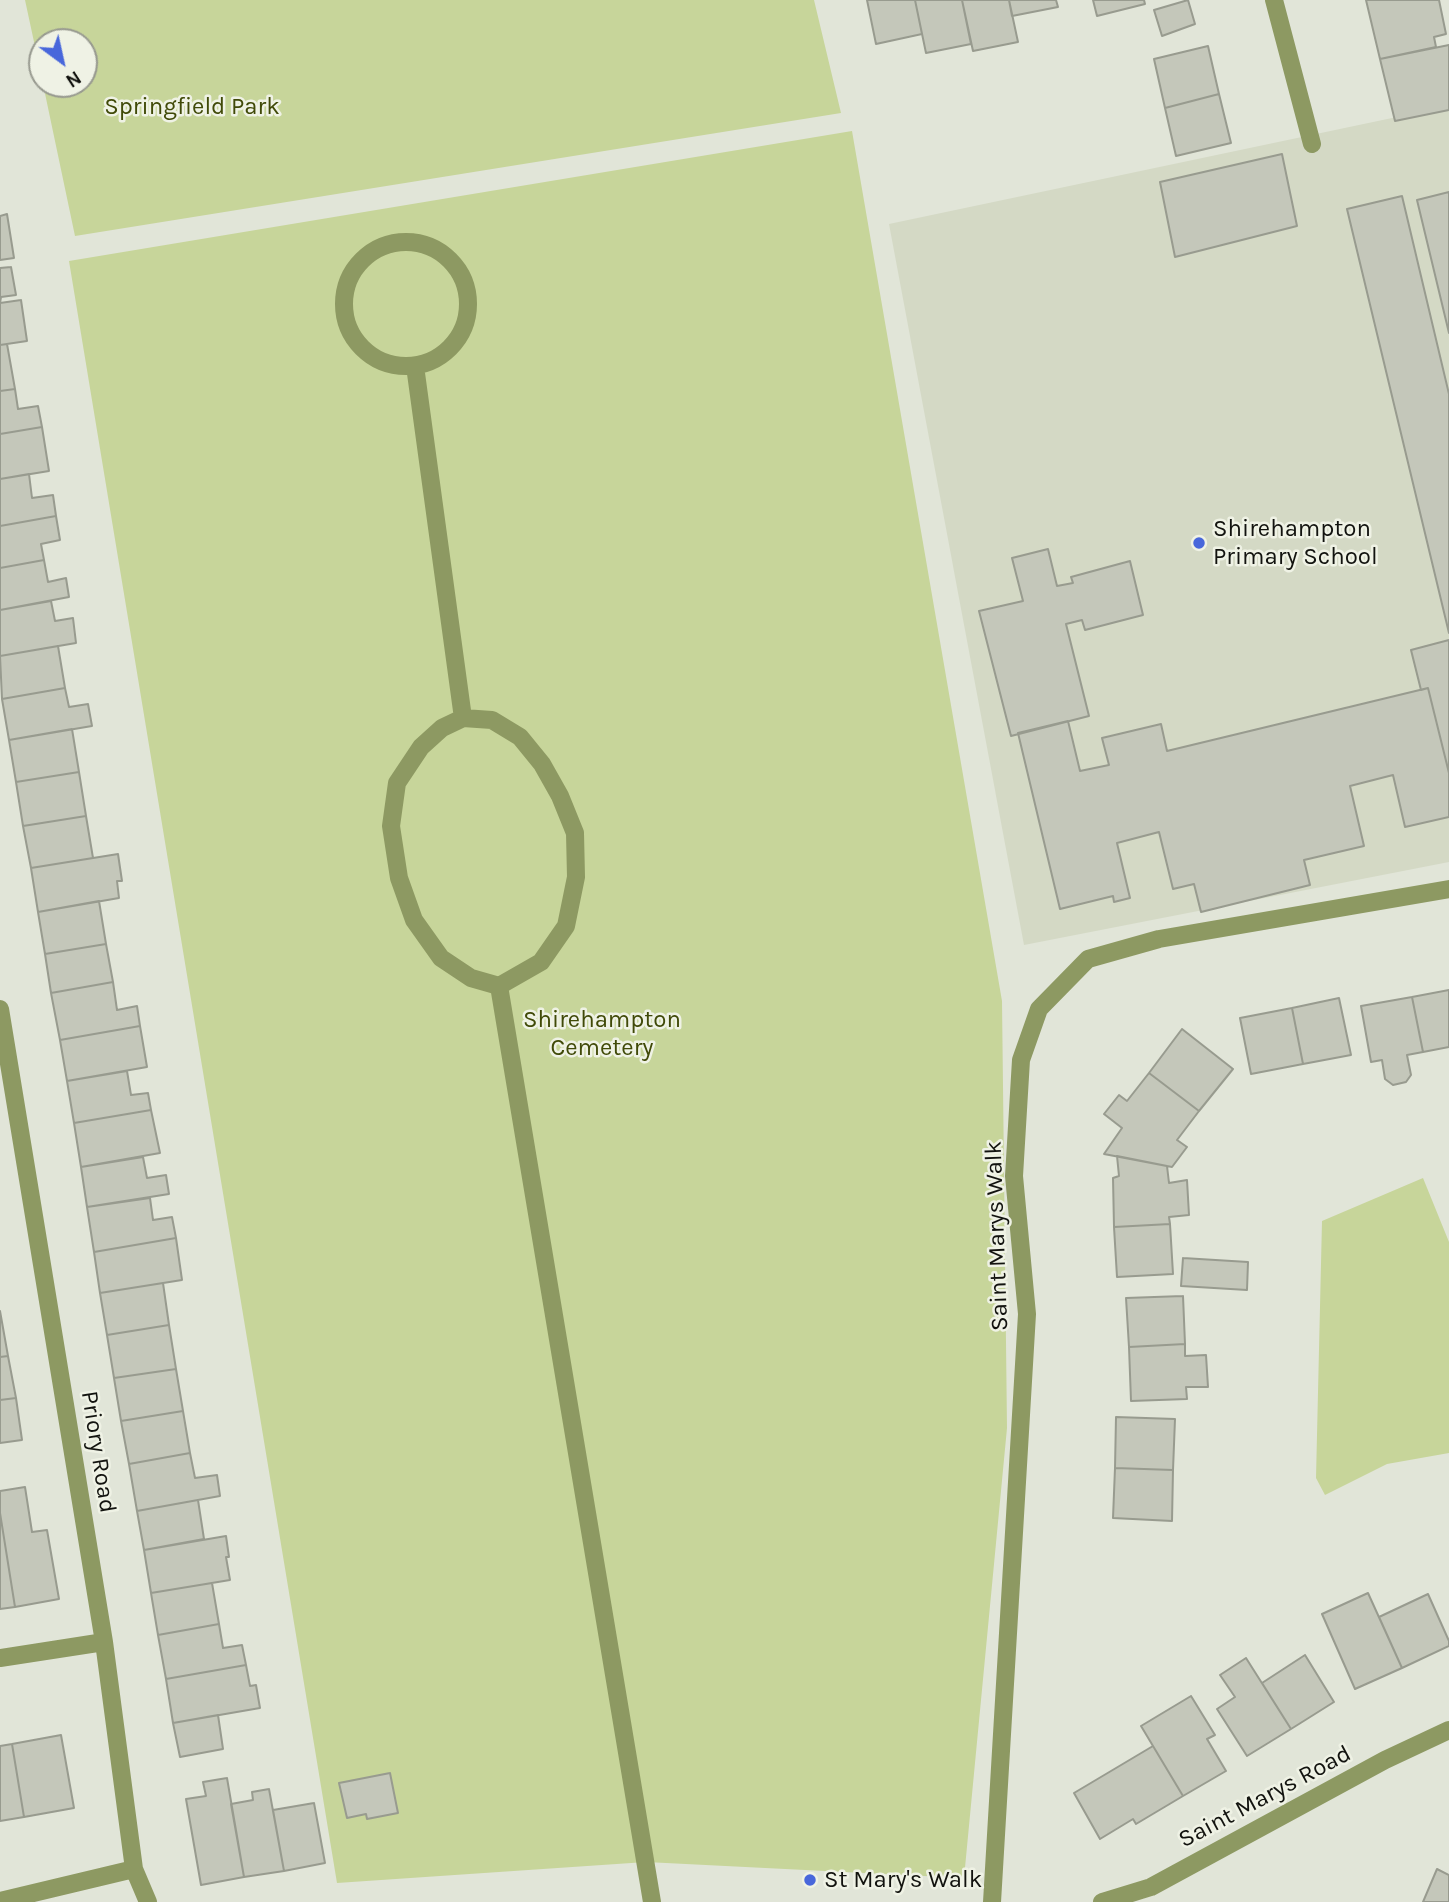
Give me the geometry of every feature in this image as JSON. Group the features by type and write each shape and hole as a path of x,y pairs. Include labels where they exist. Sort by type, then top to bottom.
{"street":[{"path":"1274,0 1311,144"},
{"path":"398,242 424,244 450,259 465,282 469,305 463,330 448,350 432,362 415,366 388,364 363,351 348,329 343,302 351,272 372,251 398,242"},
{"path":"415,366 463,718"},
{"path":"463,718 492,720 520,737 542,764 561,796 575,833 576,877 566,926 541,961 499,986 471,978 441,958 414,920 399,878 391,827 397,783 421,747 442,728 463,718"},
{"name":"Saint Marys Walk","path":"992,1902 1027,1314 1014,1176 1021,1060 1039,1009 1088,959 1159,939 1449,889"},
{"path":"499,986 652,1902"},
{"name":"Priory Road","path":"0,1009 104,1642 134,1869 148,1902"},
{"path":"0,1658 104,1642"},
{"name":"Saint Marys Road","path":"1102,1902 1151,1887 1385,1760 1449,1730"},
{"path":"0,1901 134,1869"}],"shaded area":[{"name":"Shirehampton Primary School","path":"1449,106 1449,862 1024,945 889,224"}],"green space":[{"name":"Springfield Park","path":"25,0 814,0 841,113 75,236 46,98 98,98 98,28 31,28"},
{"name":"Shirehampton Cemetery","path":"852,131 1002,1001 1007,1428 964,1878 646,1862 337,1883 69,261"},
{"path":"1423,1178 1449,1242 1449,1453 1387,1464 1325,1495 1316,1478 1322,1221"}],"building":[{"path":"867,0 915,0 922,34 876,44"},
{"path":"915,0 962,0 971,44 926,53"},
{"path":"962,0 1009,0 1018,42 973,51"},
{"path":"1009,0 1056,0 1058,7 1012,16"},
{"path":"1093,0 1144,0 1145,4 1097,16"},
{"path":"1188,0 1195,24 1162,36 1154,10"},
{"path":"1366,0 1439,0 1446,34 1434,37 1436,47 1380,59"},
{"path":"1449,45 1449,110 1395,121 1380,59"},
{"path":"1208,46 1219,94 1165,108 1154,59"},
{"path":"1219,94 1231,143 1176,156 1165,108"},
{"path":"1282,154 1297,226 1175,257 1160,182"},
{"path":"1449,192 1449,333 1417,200"},
{"path":"1402,196 1449,394 1449,633 1347,209"},
{"path":"7,214 14,258 0,260 0,216"},
{"path":"11,267 16,295 1,297 0,303 0,268"},
{"path":"21,300 27,341 0,345 0,303"},
{"path":"7,344 15,389 0,391 0,345"},
{"path":"15,389 18,409 38,406 42,427 0,434 0,391"},
{"path":"42,427 49,471 0,479 0,434"},
{"path":"29,474 32,498 53,495 56,516 0,526 0,479"},
{"path":"56,516 60,540 41,544 44,560 0,568 0,526"},
{"path":"1048,549 1057,586 1073,583 1071,577 1130,561 1143,615 1085,630 1082,620 1066,624 1089,716 1011,736 979,611 1023,601 1012,558"},
{"path":"44,560 48,582 66,578 69,597 0,610 0,568"},
{"path":"51,601 55,621 73,618 76,643 0,656 0,610"},
{"path":"1449,640 1449,773 1428,688 1421,690 1411,650"},
{"path":"58,646 65,688 2,699 0,656"},
{"path":"65,688 69,707 88,704 92,726 9,740 2,699"},
{"path":"1428,688 1449,773 1449,817 1405,827 1393,775 1350,786 1364,846 1304,860 1310,885 1201,912 1194,884 1173,889 1159,832 1117,843 1130,898 1114,902 1113,896 1060,909 1018,733 1068,721 1080,771 1109,765 1102,738 1161,724 1167,751"},
{"path":"72,729 79,772 16,782 9,740"},
{"path":"79,772 86,816 23,826 16,782"},
{"path":"86,816 93,858 31,868 23,826"},
{"path":"118,854 122,881 117,881 119,898 38,912 31,868"},
{"path":"99,901 106,944 45,954 38,912"},
{"path":"106,944 113,982 51,993 45,954"},
{"path":"113,982 117,1010 137,1006 140,1026 60,1040 51,993"},
{"path":"1449,990 1449,1047 1423,1052 1412,997"},
{"path":"1412,997 1423,1052 1407,1055 1411,1075 1406,1082 1393,1085 1385,1079 1382,1060 1371,1062 1361,1006"},
{"path":"1339,998 1351,1055 1303,1064 1292,1008"},
{"path":"1292,1008 1303,1064 1251,1074 1240,1018"},
{"path":"140,1026 147,1067 67,1081 60,1040"},
{"path":"1182,1029 1233,1069 1199,1111 1149,1073"},
{"path":"127,1071 131,1095 148,1093 151,1110 74,1123 67,1081"},
{"path":"1149,1073 1199,1111 1177,1140 1187,1147 1172,1167 1104,1154 1122,1128 1104,1114 1119,1095 1127,1101"},
{"path":"151,1110 160,1153 81,1167 74,1123"},
{"path":"1117,1156 1167,1166 1169,1183 1187,1180 1189,1215 1169,1217 1170,1224 1114,1227 1113,1178 1119,1176"},
{"path":"143,1157 147,1178 166,1175 169,1194 87,1207 81,1167"},
{"path":"150,1198 153,1220 172,1217 176,1238 94,1252 87,1207"},
{"path":"1170,1224 1173,1274 1117,1277 1114,1227"},
{"path":"176,1238 182,1280 100,1293 94,1252"},
{"path":"1183,1258 1248,1262 1247,1290 1181,1286"},
{"path":"163,1283 169,1325 107,1335 100,1293"},
{"path":"1183,1296 1185,1344 1129,1347 1126,1298"},
{"path":"0,1311 8,1356 0,1357"},
{"path":"169,1325 176,1369 114,1378 107,1335"},
{"path":"1185,1344 1185,1356 1206,1355 1208,1387 1186,1387 1187,1399 1131,1401 1129,1347"},
{"path":"8,1356 16,1398 0,1400 0,1357"},
{"path":"176,1369 183,1411 121,1421 114,1378"},
{"path":"16,1398 22,1440 0,1443 0,1400"},
{"path":"183,1411 190,1453 129,1464 121,1421"},
{"path":"1116,1417 1175,1419 1173,1470 1115,1468"},
{"path":"190,1453 195,1478 217,1475 220,1496 137,1511 129,1464"},
{"path":"1115,1468 1173,1470 1172,1521 1113,1518"},
{"path":"25,1487 32,1532 47,1530 59,1599 15,1607 0,1513 0,1491"},
{"path":"198,1500 204,1539 144,1550 137,1511"},
{"path":"0,1513 15,1607 0,1609"},
{"path":"226,1536 230,1580 151,1593 144,1550"},
{"path":"212,1583 219,1624 158,1635 151,1593"},
{"path":"1368,1593 1402,1668 1355,1689 1322,1614"},
{"path":"1428,1594 1449,1646 1402,1668 1379,1617"},
{"path":"219,1624 223,1648 242,1645 246,1665 166,1679 158,1635"},
{"path":"1305,1655 1334,1702 1291,1729 1262,1683"},
{"path":"1246,1658 1291,1729 1247,1756 1217,1709 1235,1697 1220,1675"},
{"path":"246,1665 250,1686 256,1685 260,1708 173,1723 166,1679"},
{"path":"1191,1696 1215,1735 1207,1739 1226,1771 1183,1796 1141,1726"},
{"path":"218,1715 223,1749 180,1757 173,1723"},
{"path":"61,1735 74,1808 24,1817 12,1744"},
{"path":"12,1744 24,1817 0,1821 0,1746"},
{"path":"1153,1746 1183,1796 1136,1824 1133,1819 1100,1839 1074,1793"},
{"path":"390,1773 398,1813 367,1819 366,1814 347,1818 339,1783"},
{"path":"227,1778 244,1877 201,1885 186,1799 206,1796 203,1782"},
{"path":"269,1789 284,1871 244,1877 231,1804 253,1800 252,1792"},
{"path":"314,1803 325,1863 284,1871 273,1810"},
{"path":"1437,1869 1449,1875 1449,1902 1423,1902"}],"place":[{"name":"Shirehampton Primary School","path":"1199,543"},
{"name":"St Mary's Walk","path":"810,1880"}]}
